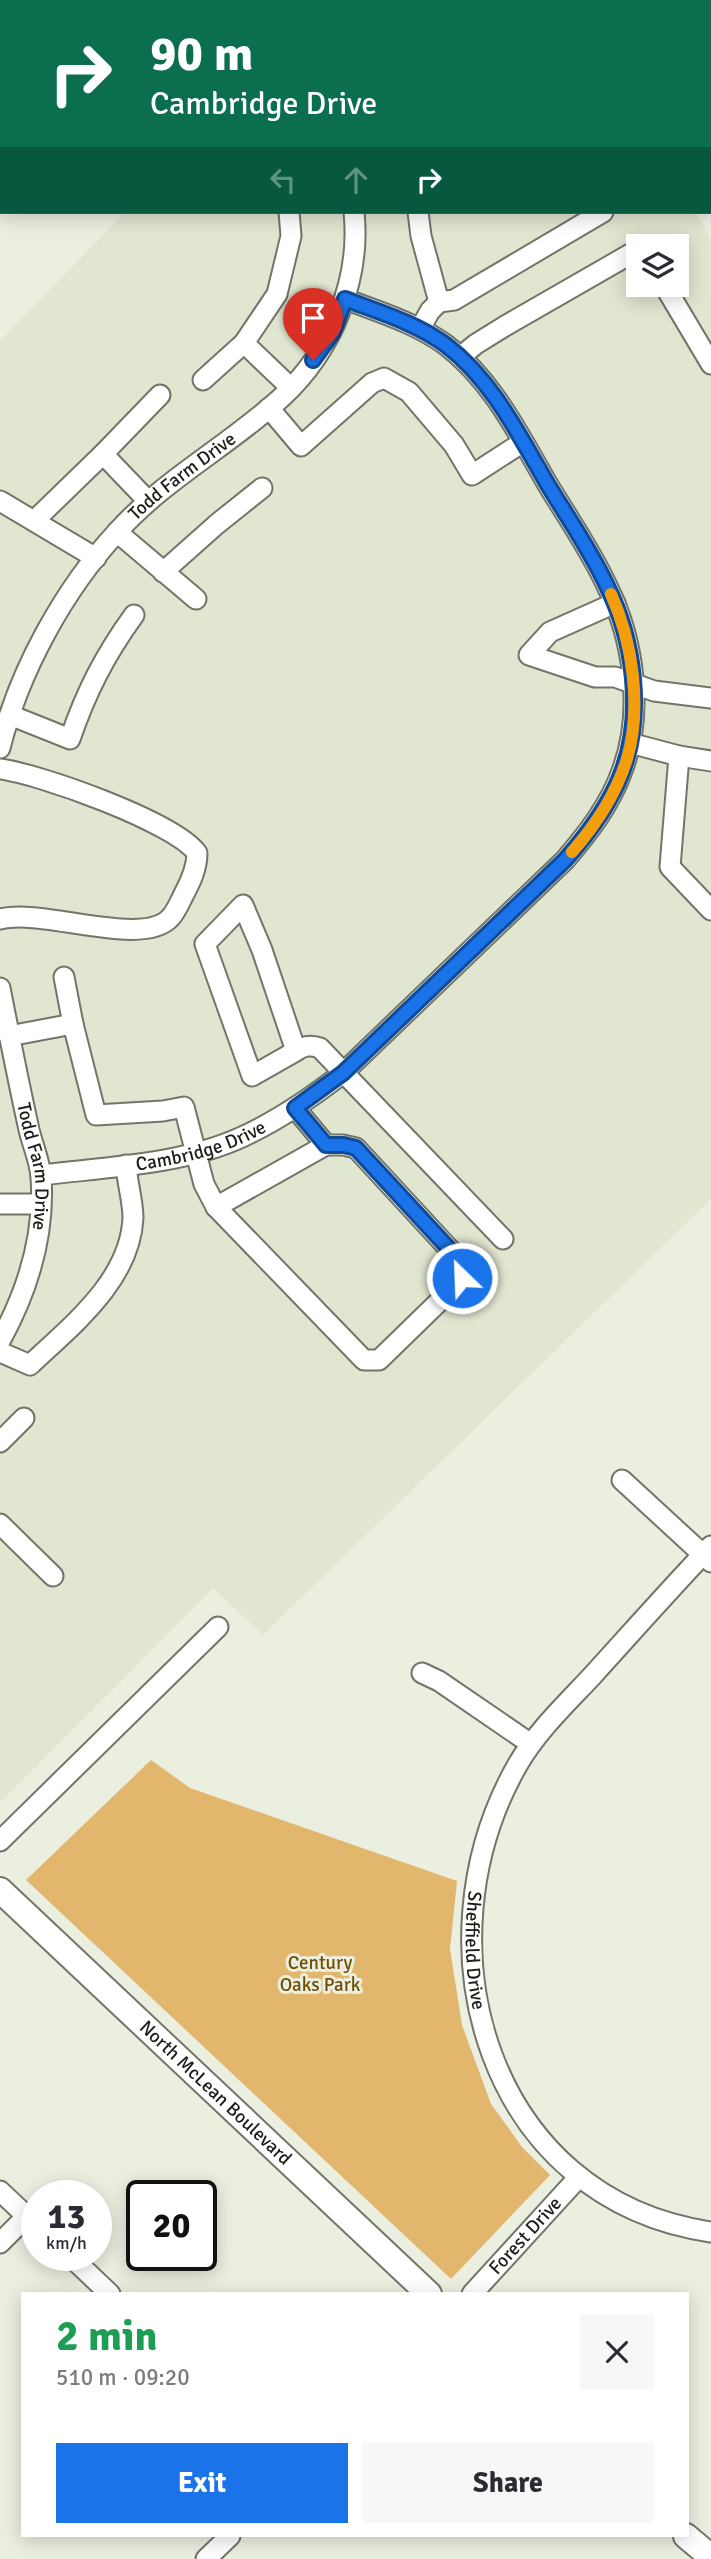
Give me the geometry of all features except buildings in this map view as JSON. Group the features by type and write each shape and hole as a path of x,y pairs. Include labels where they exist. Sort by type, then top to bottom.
{"main road":[{"name":"North McLean Boulevard","path":"0,1891 427,2292"},
{"path":"687,2537 711,2557"}],"street":[{"path":"203,380 244,343 277,294 291,236 289,214"},
{"name":"Todd Farm Drive","path":"0,748 21,684 44,637 96,558 148,501 291,388 333,332 353,266 356,229 354,214"},
{"path":"418,214 421,236 439,302"},
{"path":"420,329 430,311 439,302 454,300 600,214"},
{"path":"460,357 505,326 626,256"},
{"path":"671,297 711,364"},
{"name":"Cambridge Drive","path":"41,1175 125,1165 197,1152 240,1138 295,1108 343,1073 565,860 586,836 604,809 621,775 630,743 632,683 629,652 615,603 606,583 500,403 460,357 420,329 345,299"},
{"path":"244,343 291,388"},
{"path":"269,408 301,446 372,383 384,378 409,393 454,446 472,475 523,442"},
{"path":"34,522 160,395"},
{"path":"103,454 148,501"},
{"path":"163,572 216,524 262,488"},
{"path":"0,501 96,558"},
{"path":"117,532 196,599"},
{"path":"615,603 550,632 529,655 595,677 615,677 654,691 711,698"},
{"path":"10,715 70,739 84,699 108,650 134,615"},
{"path":"630,743 711,761"},
{"path":"679,756 670,867 711,910"},
{"path":"0,769 62,785 179,836 197,853 197,865 172,917 151,929 109,928 37,917 0,919"},
{"path":"296,1051 262,950 243,905 205,944 252,1076 296,1051 311,1045 320,1048 503,1239"},
{"path":"64,977 96,1115 184,1107 204,1184 216,1207 364,1360 379,1360 462,1278 464,1265 356,1148 326,1145 216,1207"},
{"name":"Todd Farm Drive","path":"0,988 9,1036 7,1066 41,1175 35,1250 28,1280 14,1316 0,1341"},
{"path":"9,1036 73,1024"},
{"path":"295,1108 326,1145"},
{"path":"0,1352 30,1366 82,1316 105,1287 122,1261 130,1238 133,1216 125,1165"},
{"path":"0,1204 40,1204"},
{"path":"0,1442 24,1418"},
{"path":"622,1480 708,1554"},
{"path":"0,1524 53,1576"},
{"name":"Sheffield Drive","path":"708,1554 531,1744 502,1796 479,1864 470,1928 475,1995 485,2037 502,2083 543,2143 578,2178 647,2216 686,2229 711,2232"},
{"path":"0,1841 218,1628"},
{"path":"422,1673 447,1686 531,1744"},
{"name":"Forest Drive","path":"474,2292 578,2178"},
{"path":"0,2191 21,2211"},
{"path":"0,2243 21,2229"},
{"path":"86,2271 108,2292"},
{"path":"206,2559 229,2537"}],"shaded area":[{"path":"123,214 696,214 711,240 711,1199 263,1635 213,1588 0,1803 0,341"}],"green space":[{"name":"Century Oaks Park","path":"151,1760 190,1788 457,1881 450,1949 462,2025 491,2104 522,2147 550,2175 451,2279 26,1880"}],"slow traffic":[{"path":"572,852 604,809 621,775 630,743 633,712 632,672 621,621 611,594"}],"route":[{"path":"313,360 333,332 345,299 420,329 460,357 500,403 606,583 621,621 629,652 633,712 627,757 604,809 586,836 565,860 343,1073 295,1108 326,1145 356,1148 464,1265 462,1278"}]}
